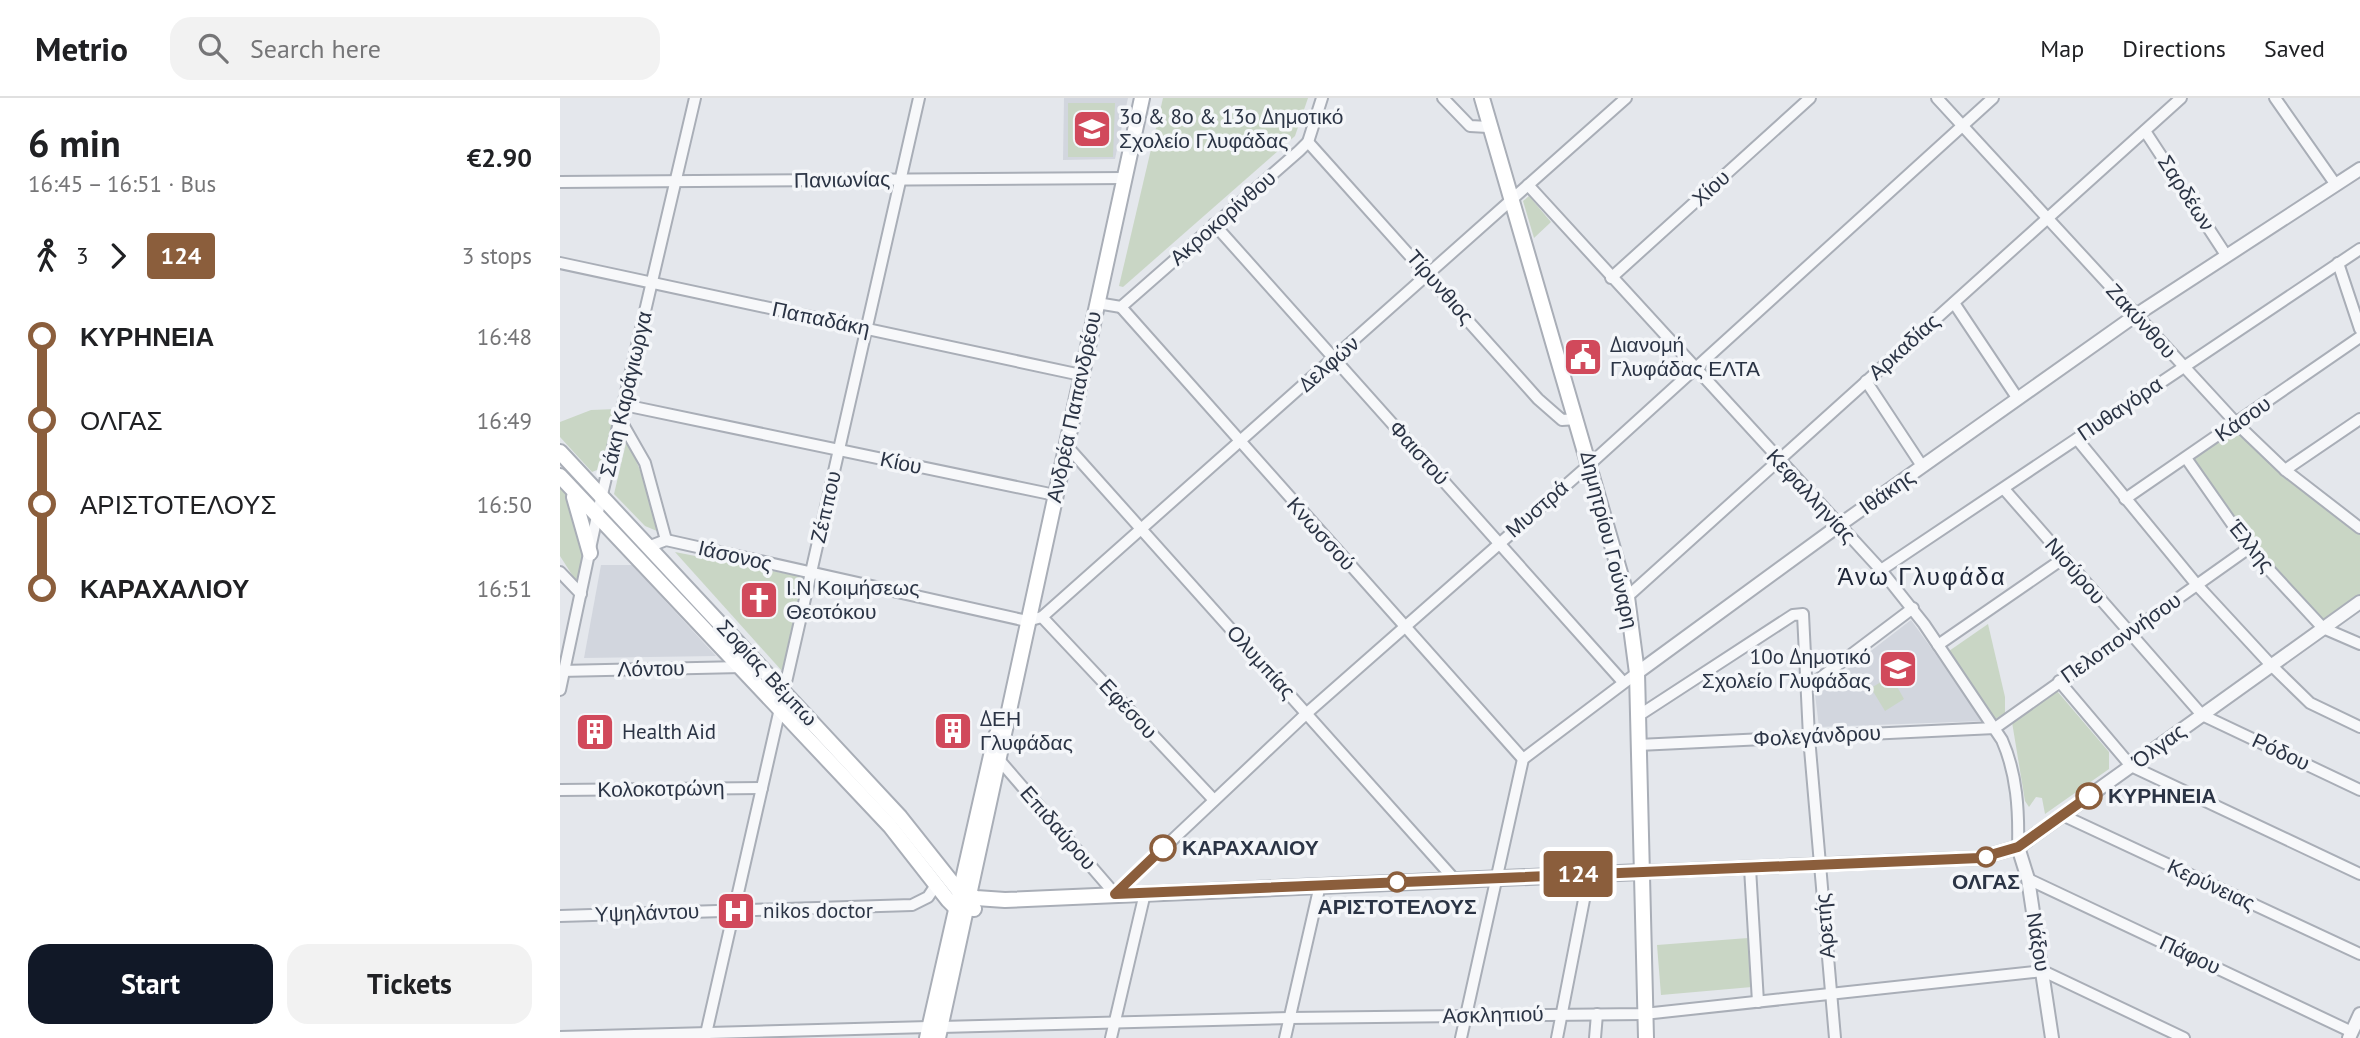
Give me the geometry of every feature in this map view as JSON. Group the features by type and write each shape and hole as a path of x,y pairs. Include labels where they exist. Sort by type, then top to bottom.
{"main road":[{"name":"Ανδρέα Παπανδρέου","path":"962,901 1001,761 1006,716 1142,98"},
{"name":"Δημητρίου Γούναρη","path":"1482,98 1488,127 1577,419 1627,597 1637,673 1646,1038"},
{"name":"Σοφίας Βέμπω","path":"560,452 900,817 962,901"},
{"name":"Σοφίας Βέμπω","path":"565,481 890,826 936,885 962,901"},
{"path":"565,481 581,514 590,553"},
{"name":"Ανδρέα Παπανδρέου","path":"934,1033 995,738 1006,716"},
{"name":"Όλγας","path":"962,901 1641,872"}],"street":[{"name":"Σάκη Καράγιωργα","path":"560,690 562,670 597,516 695,98"},
{"name":"Ζέππου","path":"705,1035 919,98"},
{"path":"1308,142 1322,98"},
{"path":"1443,98 1470,126 1488,127"},
{"name":"Δελφών","path":"1027,621 1042,617 1626,98"},
{"name":"Χίου","path":"1611,278 1810,98"},
{"name":"Ζακύνθου","path":"1937,98 2236,423 2286,470 2360,528"},
{"name":"Μυστρά","path":"1115,894 1307,713 1590,464 1993,98"},
{"name":"Αρκαδίας","path":"1627,597 2181,98"},
{"path":"2275,98 2336,186"},
{"name":"Σαρδέων","path":"2145,131 2226,254"},
{"name":"Ακροκορίνθου","path":"1121,307 1308,142"},
{"name":"Τίρυνθιος","path":"1308,142 1556,416 1569,421 1577,419"},
{"name":"Ιθάκης","path":"1523,759 1623,682 1838,526 2136,315 2360,169"},
{"name":"Πανιωνίας","path":"560,182 1125,178"},
{"name":"Κεφαλληνίας","path":"1528,185 1913,608 1995,728 2008,754 2018,803 2018,847"},
{"name":"Φαιστού","path":"1214,225 1623,682"},
{"name":"Πυθαγόρα","path":"1881,570 2360,249"},
{"name":"Παπαδάκη","path":"560,263 1081,375"},
{"path":"2338,263 2360,329"},
{"path":"1097,303 1121,307"},
{"path":"1954,303 2018,399"},
{"name":"Κνωσσού","path":"1121,307 1523,759"},
{"name":"Κάσου","path":"2125,499 2360,337"},
{"path":"1866,382 1923,467"},
{"name":"Κίου","path":"624,405 1055,495"},
{"path":"2286,470 2360,419"},
{"path":"621,421 650,474 666,540 648,547"},
{"path":"2077,439 2197,585 2271,665 2310,703 2360,727"},
{"name":"Ολυμπίας","path":"1066,445 1455,880"},
{"name":"Έλλης","path":"2186,458 2249,548 2323,628"},
{"name":"Νισύρου","path":"2004,489 2202,715"},
{"name":"Ιάσονος","path":"666,540 1027,621"},
{"name":"Πελοποννήσου","path":"1995,728 2128,631 2249,548"},
{"path":"1938,645 2064,558"},
{"path":"560,572 581,594"},
{"name":"Όλγας","path":"1641,872 1980,858 2018,847 2360,602"},
{"path":"1807,688 1913,608"},
{"name":"Αρετής","path":"1638,716 1800,613 1805,621 1809,737 1835,1038"},
{"name":"Εφέσου","path":"1042,617 1214,800"},
{"path":"2323,628 2360,644"},
{"name":"Λόντου","path":"562,670 742,667"},
{"path":"2059,681 2131,766 2360,874"},
{"name":"Ρόδου","path":"2202,715 2360,790"},
{"name":"Φολεγάνδρου","path":"1638,745 1995,728"},
{"path":"1461,1038 1523,759"},
{"name":"Επιδαύρου","path":"1001,761 1115,894"},
{"name":"Κολοκοτρώνη","path":"560,790 762,788"},
{"name":"Κερύνειας","path":"2062,815 2360,954"},
{"name":"Νάξου","path":"2018,847 2028,879 2052,1038"},
{"path":"1750,868 1758,1002"},
{"path":"1557,1038 1590,874"},
{"name":"Πάφου","path":"2028,879 2350,1035"},
{"name":"Υψηλάντου","path":"560,916 912,905 928,897 936,885"},
{"path":"1285,1038 1320,885"},
{"path":"1111,1038 1145,893"},
{"path":"2043,971 2185,1038"},
{"name":"Ασκληπιού","path":"560,1037 934,1033 1115,1022 1644,1014 2043,971"},
{"path":"1595,1038 1597,1014"},
{"path":"2350,1035 2360,1014"}],"shaded area":[{"name":"3ο & 8ο & 13ο Δημοτικό Σχολείο Γλυφάδας","path":"1064,98 1128,98 1115,159 1063,160"},
{"path":"601,565 632,565 716,656 584,658"},
{"name":"10o Δημοτικό Σχολείο Γλυφάδας","path":"1911,620 1984,721 1819,727 1815,694"}],"green space":[{"path":"1163,98 1308,98 1295,136 1123,287 1119,286"},
{"name":"3ο & 8ο & 13ο Δημοτικό Σχολείο Γλυφάδας","path":"1068,103 1115,103 1113,157 1068,157"},
{"path":"1529,196 1551,222 1534,238 1523,201"},
{"path":"617,409 602,468 592,472 560,437 560,422 591,410"},
{"path":"2236,427 2360,532 2360,600 2327,624 2256,549 2192,458"},
{"path":"627,439 649,492 657,531 645,526 614,494"},
{"path":"560,483 578,516 582,556 579,580 576,581 560,556"},
{"path":"675,552 803,577 782,671"},
{"path":"1988,624 2005,697 2005,713 1992,721 1949,651"},
{"path":"1891,676 1904,699 1885,711 1871,688"},
{"path":"2057,691 2109,752 2109,769 2045,814 2042,798 2036,797 2029,807 2025,801 2012,722"},
{"path":"1748,938 1752,987 1661,995 1657,945"}],"bus line":[{"name":"124","path":"1163,848 1115,894 1980,858 2018,847 2089,796"}],"place":[{"name":"3ο & 8ο & 13ο Δημοτικό Σχολείο Γλυφάδας","path":"1092,129"},
{"name":"Διανομή Γλυφάδας ΕΛΤΑ","path":"1583,357"},
{"name":"Ι.Ν Κοιμήσεως Θεοτόκου","path":"759,600"},
{"name":"10o Δημοτικό Σχολείο Γλυφάδας","path":"1898,669"},
{"name":"ΔΕΗ Γλυφάδας","path":"953,731"},
{"name":"Health Aid","path":"595,732"},
{"name":"ΚΥΡΗΝΕΙΑ","path":"2089,796"},
{"name":"ΚΑΡΑΧΑΛΙΟΥ","path":"1163,848"},
{"name":"ΟΛΓΑΣ","path":"1986,857"},
{"name":"ΑΡΙΣΤΟΤΕΛΟΥΣ","path":"1397,882"},
{"name":"nikos doctor","path":"736,911"}],"district":[{"name":"Άνω Γλυφάδα","path":"1922,577"}]}
